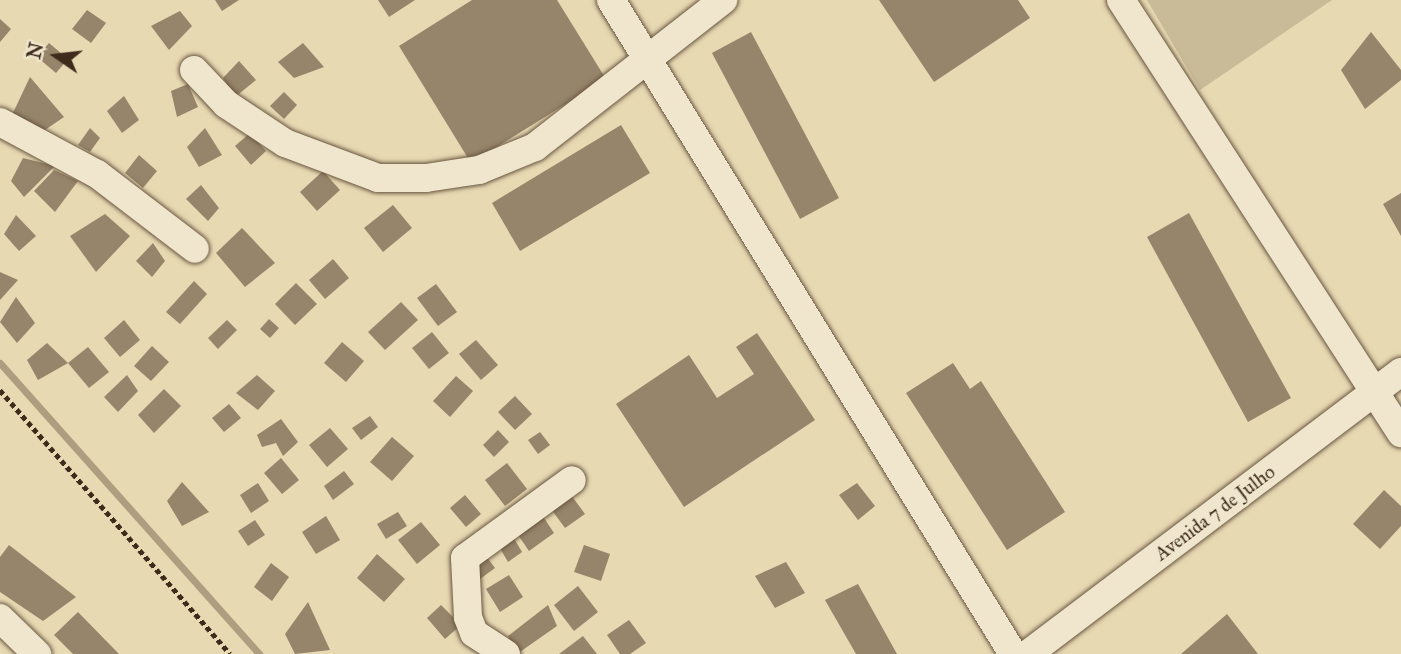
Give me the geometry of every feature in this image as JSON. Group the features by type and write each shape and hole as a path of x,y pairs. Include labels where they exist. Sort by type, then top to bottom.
{"street":[{"path":"611,0 1013,654"},
{"path":"194,70 226,104 285,144 378,178 426,178 479,170 535,148 649,62 723,0"},
{"path":"1121,0 1401,433"},
{"path":"0,122 97,174 195,249"},
{"name":"Avenida 7 de Julho","path":"1028,654 1401,372"},
{"path":"506,654 474,633 468,617 465,558 572,480"},
{"path":"0,618 37,654"}],"path":[{"path":"0,390 230,654"}],"shaded area":[{"path":"1147,0 1332,0 1200,90"}],"building":[{"path":"215,0 239,0 222,11"},
{"path":"378,0 415,0 389,17"},
{"path":"472,0 557,0 606,79 471,163 399,46"},
{"path":"879,0 1018,0 1030,18 934,82"},
{"path":"87,10 106,23 91,43 72,29"},
{"path":"180,11 192,26 169,50 151,26"},
{"path":"0,19 11,29 0,42"},
{"path":"751,32 839,198 800,219 712,53"},
{"path":"1371,32 1401,70 1401,80 1365,109 1341,70"},
{"path":"49,43 68,59 56,73 37,57"},
{"path":"303,43 324,67 294,78 278,62"},
{"path":"239,61 256,80 235,97 223,78"},
{"path":"30,77 64,117 39,134 11,117"},
{"path":"188,84 198,107 177,117 171,91"},
{"path":"284,92 297,105 284,119 270,106"},
{"path":"124,96 139,120 122,133 107,111"},
{"path":"621,125 650,173 520,251 492,203"},
{"path":"90,128 100,138 90,152 78,145"},
{"path":"205,128 222,155 199,167 187,147"},
{"path":"250,133 266,151 251,165 235,146"},
{"path":"139,155 157,171 143,188 125,173"},
{"path":"23,158 55,166 24,197 11,181"},
{"path":"54,170 78,181 55,212 34,191"},
{"path":"323,171 340,190 317,211 300,192"},
{"path":"201,185 219,208 208,221 186,199"},
{"path":"1401,193 1401,236 1383,204"},
{"path":"393,205 412,228 383,252 364,228"},
{"path":"1189,213 1291,398 1248,422 1147,237"},
{"path":"105,214 130,236 96,272 70,236"},
{"path":"16,215 36,236 19,251 4,234"},
{"path":"242,228 275,263 245,287 216,253"},
{"path":"153,243 165,261 152,277 136,261"},
{"path":"333,259 349,278 325,299 309,280"},
{"path":"0,272 18,280 0,300"},
{"path":"194,281 207,294 180,324 166,312"},
{"path":"296,283 317,304 295,325 275,304"},
{"path":"436,284 457,312 438,326 417,298"},
{"path":"16,297 35,323 17,343 0,322"},
{"path":"401,302 418,320 385,350 368,332"},
{"path":"269,319 279,328 270,338 260,329"},
{"path":"124,320 140,340 120,357 104,338"},
{"path":"227,320 237,330 218,349 208,338"},
{"path":"432,332 449,353 429,369 412,348"},
{"path":"757,333 815,420 684,507 616,404 689,355 717,398 754,374 736,347"},
{"path":"476,340 498,365 481,380 459,354"},
{"path":"342,342 364,361 346,382 324,363"},
{"path":"47,343 68,363 38,380 27,360"},
{"path":"152,346 169,362 151,381 134,366"},
{"path":"88,347 109,372 89,388 68,363"},
{"path":"953,363 970,389 981,381 1065,512 1007,550 906,393"},
{"path":"127,375 138,391 118,412 104,397"},
{"path":"257,375 275,391 258,410 236,393"},
{"path":"456,376 473,391 450,417 433,401"},
{"path":"164,389 181,406 154,433 138,415"},
{"path":"515,396 532,414 515,430 498,412"},
{"path":"229,404 241,418 224,432 212,418"},
{"path":"370,416 378,427 361,440 352,428"},
{"path":"281,419 298,442 283,456 276,443 262,447 257,435"},
{"path":"330,428 348,449 327,467 309,445"},
{"path":"498,430 509,442 494,457 483,445"},
{"path":"540,432 550,445 538,454 528,440"},
{"path":"392,437 414,456 392,481 370,462"},
{"path":"281,458 299,480 282,494 264,473"},
{"path":"507,463 527,489 505,506 485,480"},
{"path":"344,471 354,484 333,500 324,486"},
{"path":"182,482 209,512 182,526 167,501"},
{"path":"258,483 269,501 251,513 240,495"},
{"path":"857,483 875,506 858,520 839,495"},
{"path":"1384,490 1401,506 1401,526 1380,549 1353,524"},
{"path":"465,495 481,514 466,527 450,508"},
{"path":"571,495 585,514 565,528 551,509"},
{"path":"398,512 407,526 386,539 377,524"},
{"path":"540,512 554,533 529,551 514,529"},
{"path":"326,516 340,540 316,554 302,532"},
{"path":"255,520 265,535 248,546 238,531"},
{"path":"421,522 440,545 417,564 398,540"},
{"path":"508,528 522,552 508,562 494,538"},
{"path":"9,545 76,597 43,621 0,592 0,557"},
{"path":"584,545 610,554 601,581 574,572"},
{"path":"377,554 405,579 384,602 357,578"},
{"path":"486,556 495,568 480,579 471,568"},
{"path":"786,562 805,593 775,608 755,576"},
{"path":"271,563 289,577 272,601 254,587"},
{"path":"509,575 523,597 500,612 486,589"},
{"path":"858,584 897,654 856,654 825,600"},
{"path":"578,586 598,612 574,631 554,605"},
{"path":"308,602 330,650 295,654 285,634"},
{"path":"441,605 461,625 445,639 427,618"},
{"path":"548,605 557,626 517,654 508,636"},
{"path":"78,612 119,654 73,654 54,635"},
{"path":"1227,614 1258,654 1181,654"},
{"path":"629,620 646,643 630,654 620,654 607,635"},
{"path":"583,636 597,654 559,654"}],"waterway":[{"path":"0,363 259,654"}]}
